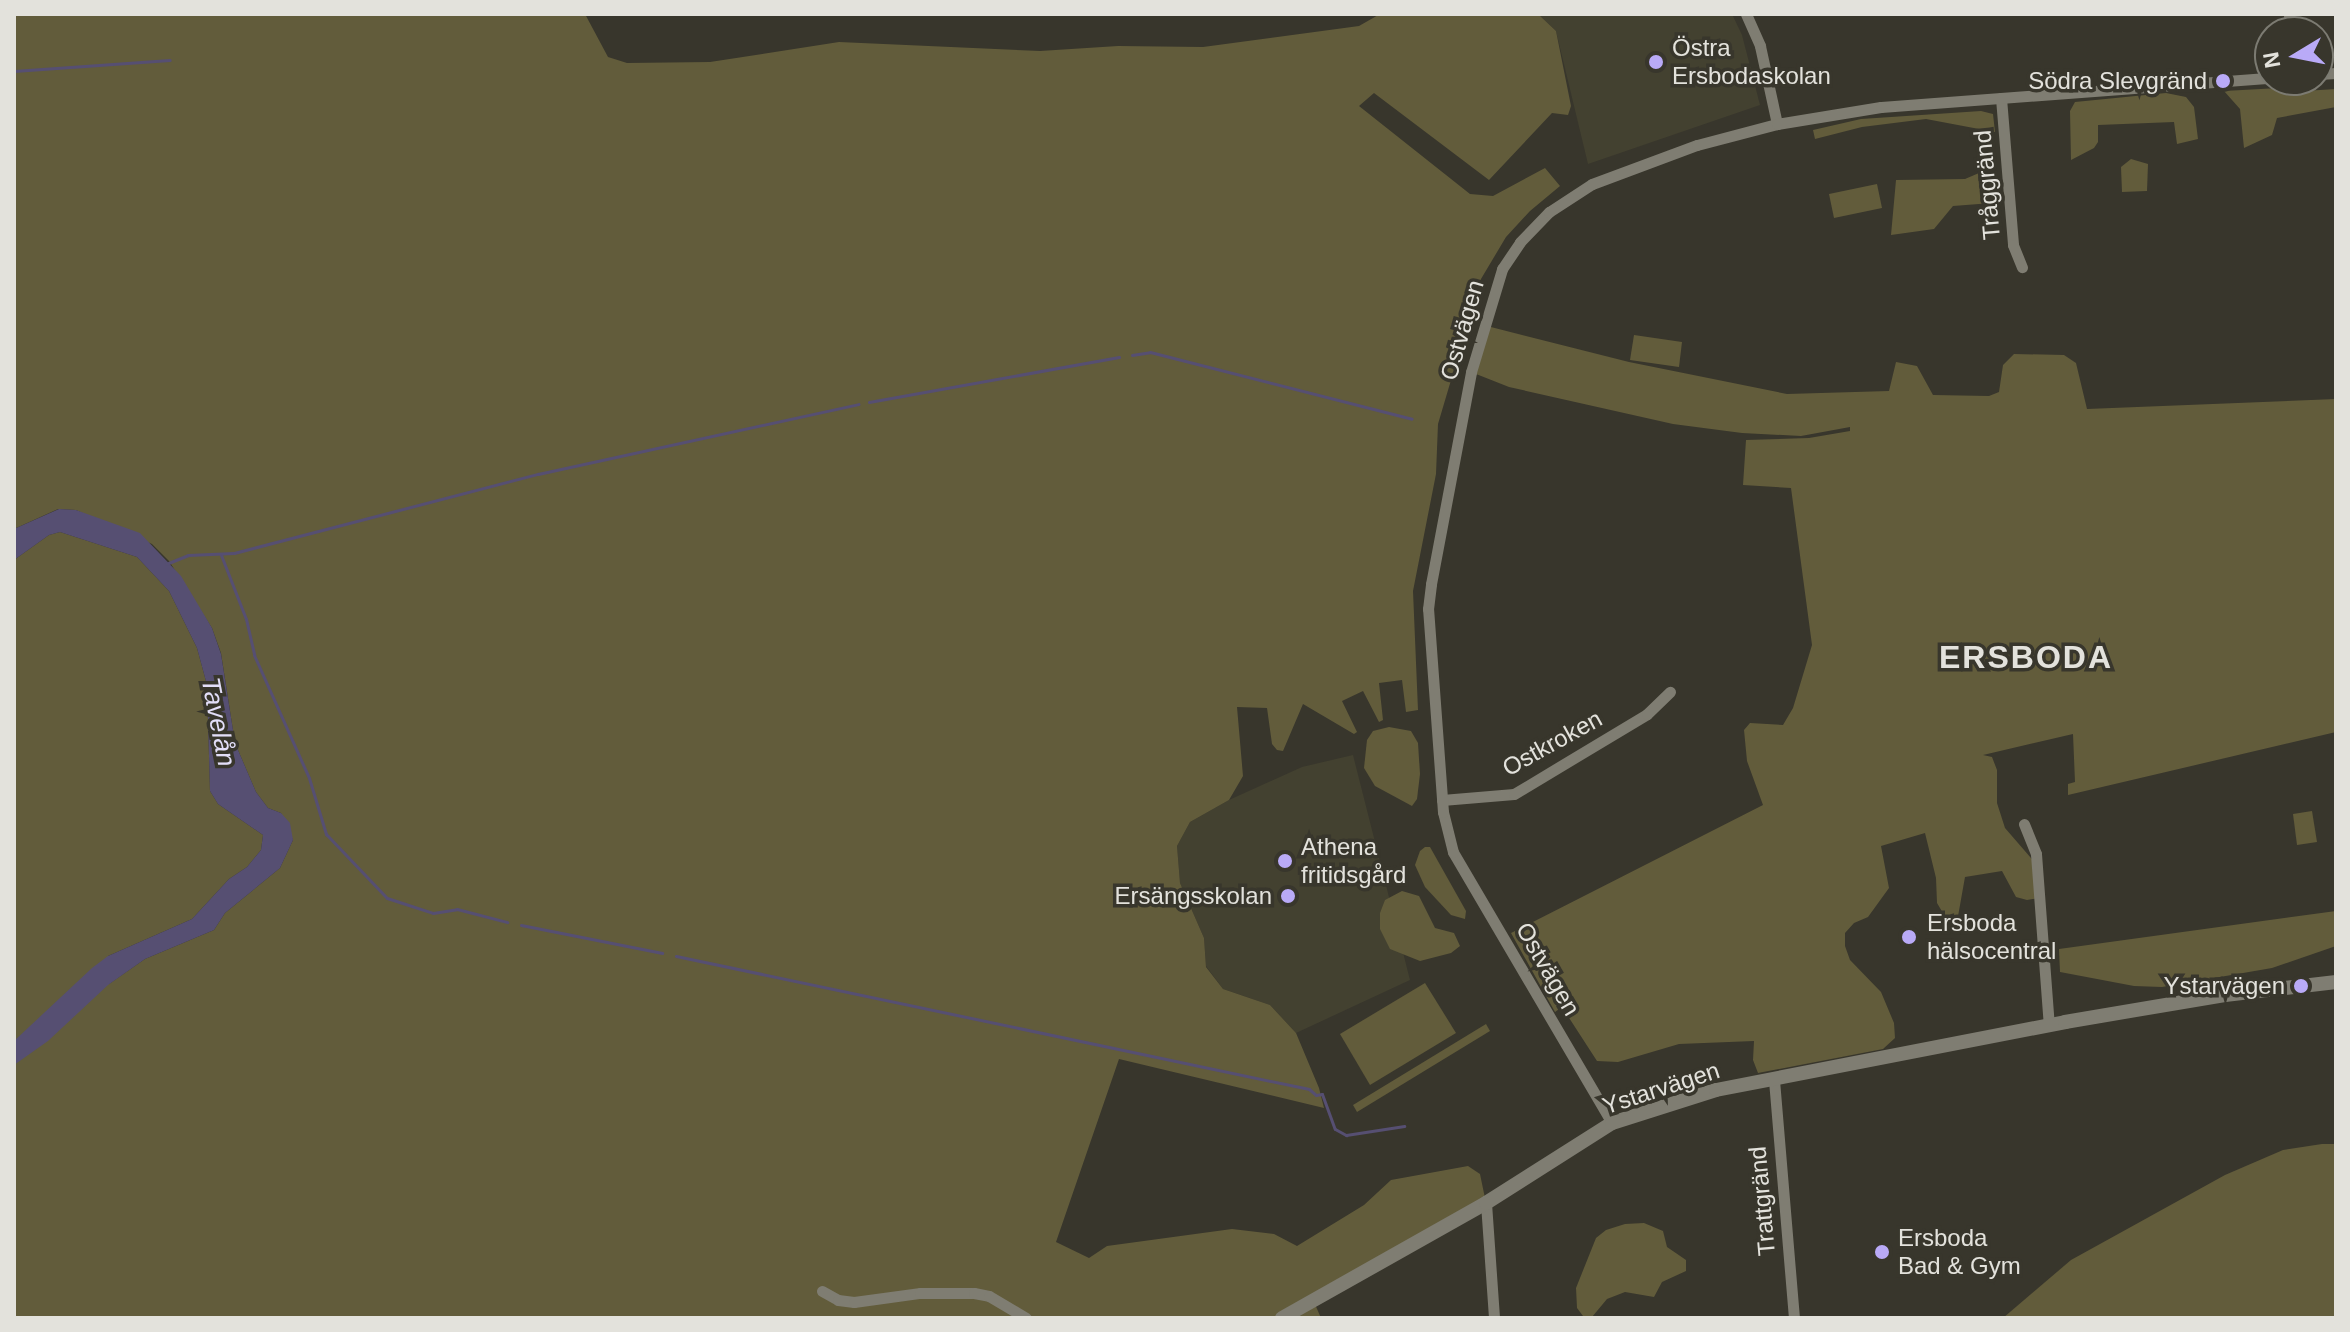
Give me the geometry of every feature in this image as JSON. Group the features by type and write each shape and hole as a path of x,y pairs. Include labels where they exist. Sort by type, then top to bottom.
{"street":[{"path":"1746,14 1760,46 1777,124"},
{"name":"Ostvägen","path":"1612,1123 1453,852 1442,800 1428,609 1471,372 1502,269 1532,227 1592,184 1697,145 1777,124 1881,107 2254,79"},
{"name":"Tråggränd","path":"2001,98 2013,245 2022,267"},
{"name":"Ostkroken","path":"1442,800 1514,794 1647,714 1670,692"},
{"path":"2024,824 2036,854 2049,1026"},
{"name":"Ystarvägen","path":"1282,1318 1486,1203 1612,1123 1716,1090 2225,995 2336,982"},
{"name":"Trattgränd","path":"1774,1080 1794,1318"},
{"path":"1486,1203 1494,1318"},
{"path":"822,1291 838,1300 854,1302 920,1293 974,1293 989,1296 1026,1318"}],"shaded area":[{"path":"14,14 585,14 608,57 627,63 710,62 839,42 1040,51 1118,46 1203,47 1359,26 1380,14 1538,14 1556,31 1571,106 1568,115 1552,113 1489,180 1374,93 1359,106 1470,194 1493,196 1545,168 1560,186 1530,211 1506,237 1481,279 1438,424 1436,474 1413,591 1418,710 1406,712 1402,680 1379,683 1383,720 1379,722 1363,691 1342,701 1357,732 1354,734 1303,704 1283,751 1272,744 1267,708 1237,707 1243,776 1229,800 1190,822 1177,846 1180,883 1204,938 1206,967 1223,989 1270,1005 1296,1033 1324,1108 1119,1059 1056,1242 1089,1258 1107,1246 1232,1229 1274,1234 1297,1246 1364,1205 1391,1180 1468,1166 1480,1174 1486,1203 1314,1302 1321,1318 14,1318 14,560 49,535 60,532 137,557 169,591 197,648 207,685 210,791 218,804 263,835 261,850 247,867 229,879 192,919 108,956 109,984 145,959 214,930 225,913 280,868 293,840 281,813 268,808 256,792 235,743 221,653 212,628 169,561 152,544 76,510 58,509 14,529"},
{"name":"Östra Ersbodaskolan","path":"1538,14 1732,14 1742,35 1760,105 1588,164 1556,31"},
{"path":"2254,89 2254,96 2334,96 2336,89 2336,107 2277,118 2272,135 2244,148 2240,109 2224,91"},
{"path":"2166,93 2186,97 2194,107 2198,139 2177,144 2174,122 2098,125 2098,142 2094,148 2071,160 2070,111 2075,102"},
{"path":"1981,111 1993,114 1995,132 1926,119 1862,127 1815,139 1813,130 1861,119"},
{"path":"2131,159 2148,164 2147,191 2122,192 2121,167"},
{"path":"1986,170 1995,174 1999,187 1998,197 1992,203 1953,206 1934,229 1891,235 1896,180 1965,179"},
{"path":"1877,184 1882,208 1834,218 1829,194"},
{"path":"1483,325 1629,362 1787,394 1889,391 1896,362 1917,366 1933,395 1989,396 1999,392 2003,365 2014,354 2064,355 2076,363 2087,409 2336,399 2336,732 2068,795 2068,784 2075,782 2073,734 1983,755 1992,757 1997,770 1997,803 2005,828 2037,865 2039,898 2027,900 2016,897 2002,871 1965,877 1957,922 1950,925 1937,903 1936,878 1925,833 1881,846 1889,888 1868,917 1854,923 1845,933 1845,946 1850,960 1881,992 1894,1023 1895,1038 1883,1049 1758,1073 1753,1060 1754,1041 1679,1044 1618,1062 1597,1061 1562,1007 1555,1012 1511,933 1763,805 1747,761 1744,730 1750,723 1783,725 1793,708 1812,645 1791,488 1743,485 1746,440 1809,438 1850,431 1850,427 1801,436 1742,433 1673,424 1509,387 1471,372"},
{"path":"1634,335 1682,342 1679,367 1630,360"},
{"path":"1389,727 1411,731 1418,743 1420,774 1417,799 1412,806 1375,786 1364,768 1367,740 1373,731"},
{"name":"Ersängsskolan","path":"1353,755 1410,980 1296,1033 1270,1005 1223,989 1206,966 1204,938 1180,883 1177,846 1190,822 1229,800 1302,767"},
{"path":"2312,811 2317,842 2297,845 2293,814"},
{"path":"1430,847 1466,911 1465,919 1451,915 1425,887 1415,865 1420,851"},
{"path":"1402,891 1419,896 1435,928 1454,933 1460,946 1451,953 1420,961 1390,949 1380,929 1380,913 1385,900"},
{"path":"2336,911 2336,946 2272,968 2162,987 2134,986 2060,972 2059,949"},
{"path":"1425,983 1456,1033 1370,1085 1340,1034"},
{"path":"1486,1024 1490,1031 1357,1112 1353,1105"},
{"path":"2336,1144 2336,1318 2003,1318 2071,1260 2225,1175 2283,1150"},
{"path":"1644,1223 1663,1231 1667,1247 1686,1260 1686,1271 1662,1282 1654,1297 1625,1292 1607,1299 1592,1317 1583,1316 1577,1308 1576,1288 1596,1238 1606,1230 1625,1224"}],"water":[{"name":"Tavelån","path":"59,509 76,510 140,533 181,576 212,628 221,654 235,743 256,792 268,808 281,813 290,823 293,840 280,868 225,913 214,930 145,959 108,985 48,1041 14,1065 14,1041 92,968 108,956 192,919 229,879 247,867 261,850 263,835 218,804 210,791 207,685 197,648 169,591 137,557 60,532 49,535 14,560 14,529"}],"waterway":[{"path":"14,71 170,60"},
{"path":"1132,355 1150,352 1412,419"},
{"path":"869,402 1119,357"},
{"path":"166,564 188,555 234,553 538,474 858,404"},
{"path":"221,555 246,619 254,655 309,778 326,834 387,898 433,913 457,909 507,922"},
{"path":"521,925 662,953"},
{"path":"676,956 1309,1089 1316,1095 1322,1094 1335,1129 1346,1135 1404,1126"}],"place":[{"name":"Östra Ersbodaskolan","path":"1656,62"},
{"name":"Södra Slevgränd","path":"2223,81"},
{"name":"Athena fritidsgård","path":"1285,861"},
{"name":"Ersängsskolan","path":"1288,896"},
{"name":"Ersboda hälsocentral","path":"1909,937"},
{"name":"Ystarvägen","path":"2301,986"},
{"name":"Ersboda Bad & Gym","path":"1882,1252"}],"district":[{"name":"ERSBODA","path":"2026,657"}]}
